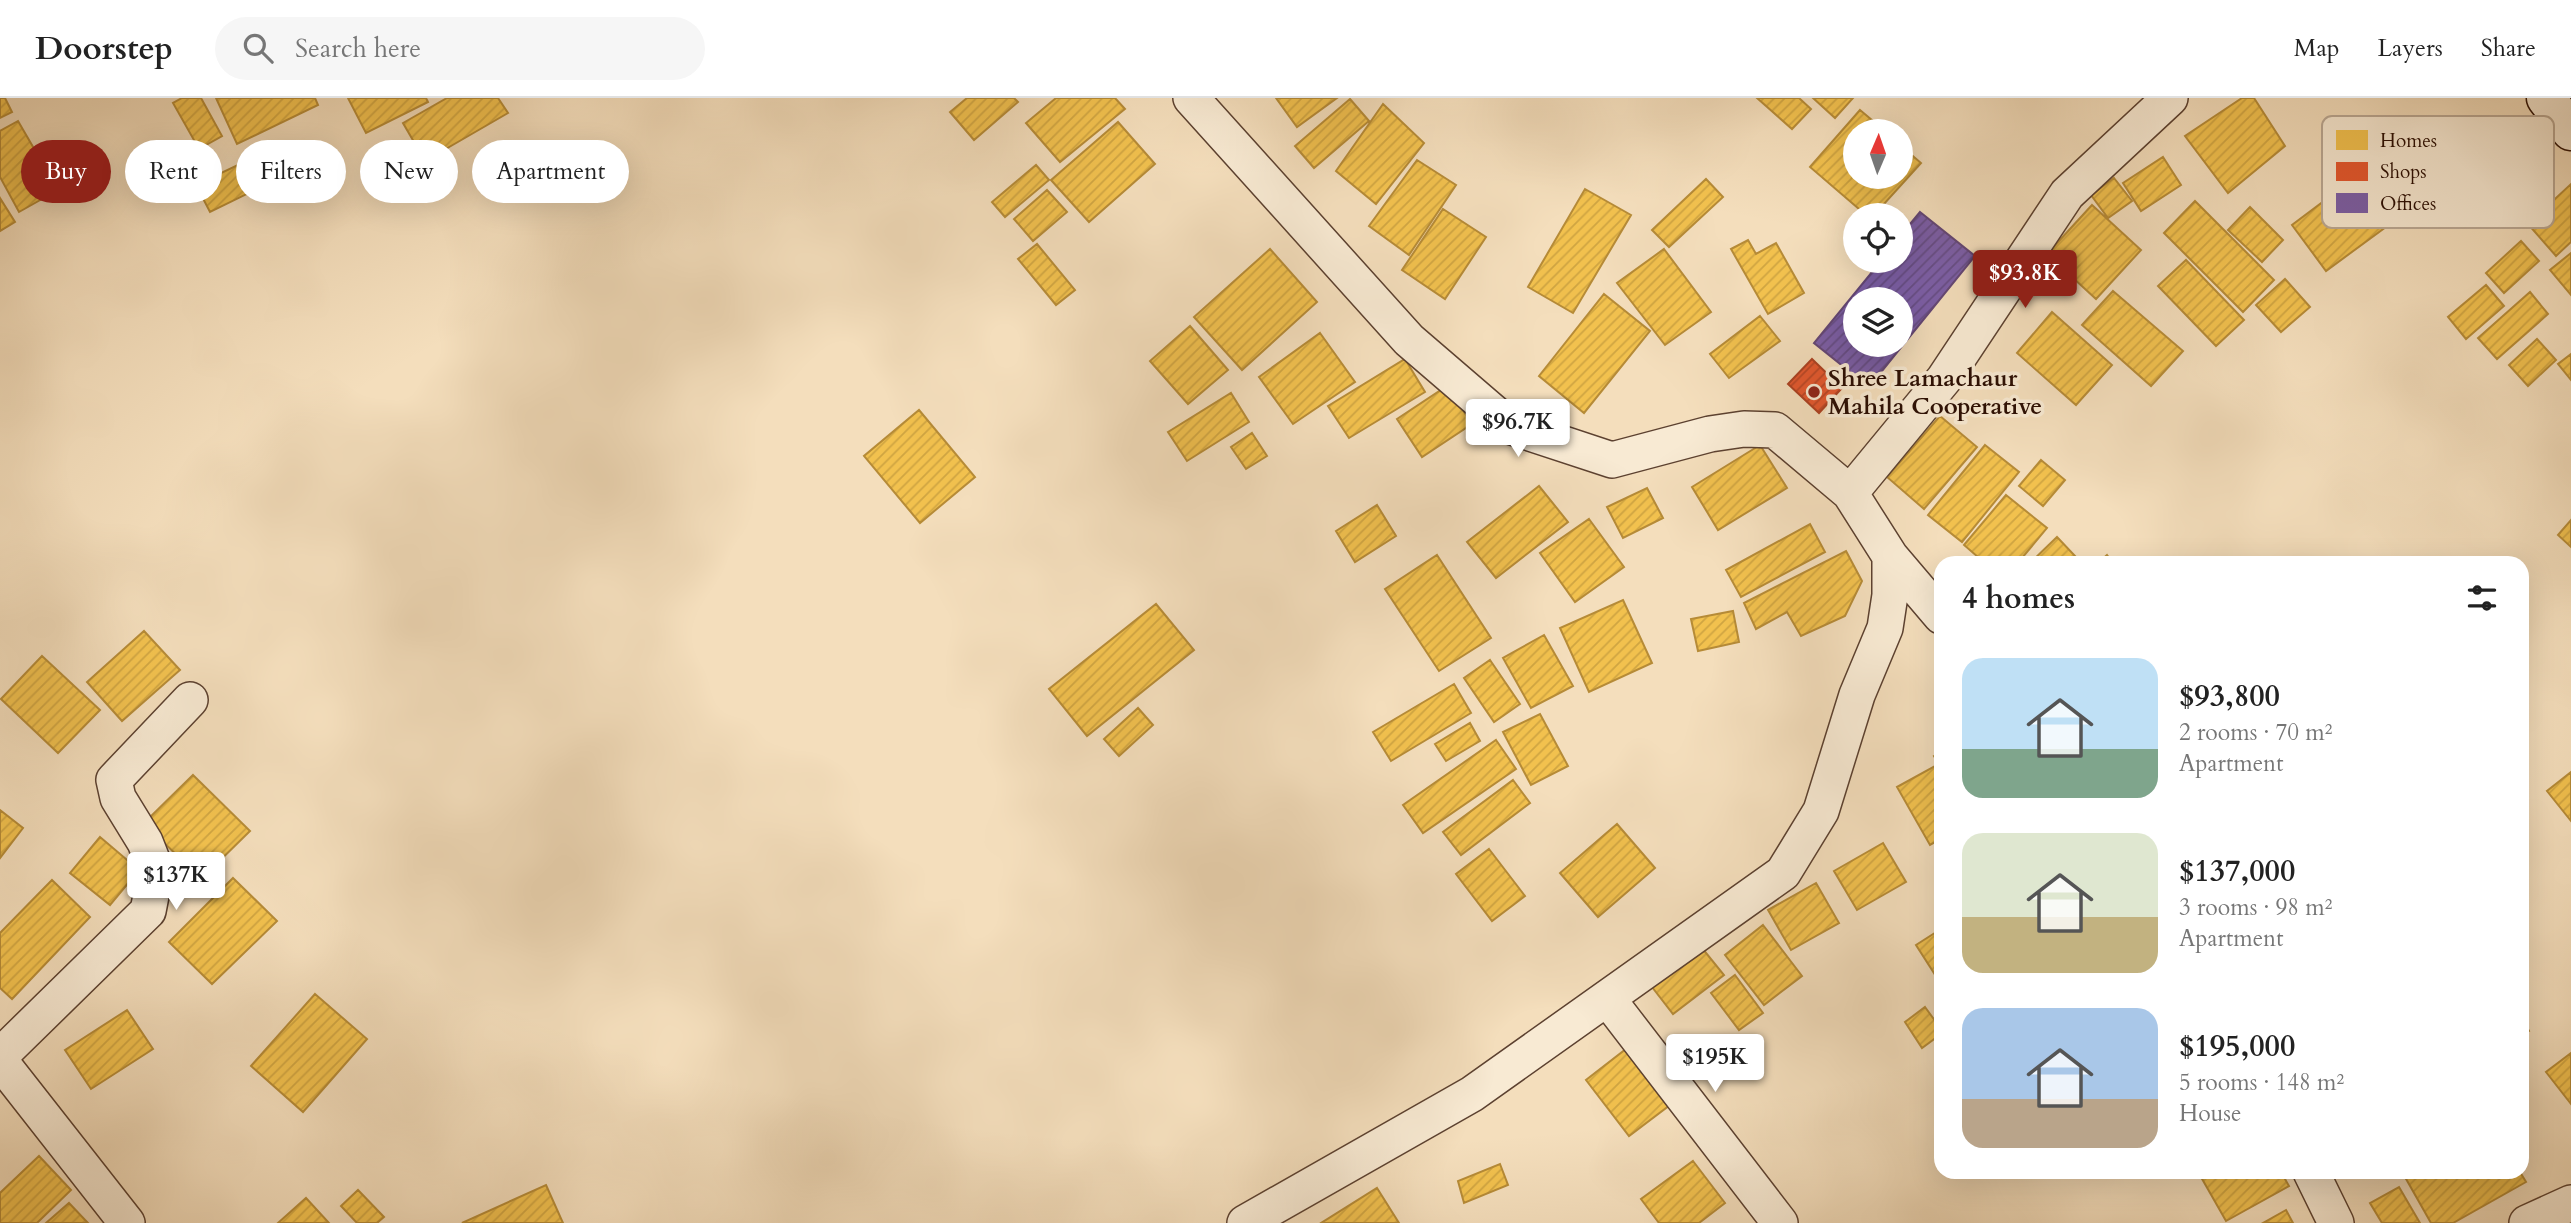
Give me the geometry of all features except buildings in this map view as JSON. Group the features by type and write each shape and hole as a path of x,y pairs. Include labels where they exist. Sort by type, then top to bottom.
{"main road":[{"path":"2546,98 2571,131"}],"street":[{"path":"1191,98 1409,340 1509,426 1612,460 1710,433 1744,429 1775,430 1850,493 1890,556 1934,608"},
{"path":"1850,493 1944,379 2067,194 2170,98"},
{"path":"1245,1223 1472,1094 1783,873 1821,811 1857,695 1885,628 1890,595 1890,556"},
{"path":"0,1056 148,911 156,870 145,842 118,798 114,780 190,700"},
{"path":"1607,998 1780,1223"},
{"path":"0,1061 127,1223"},
{"path":"2314,1179 2336,1223"},
{"path":"2527,1223 2571,1203"}],"place":[{"name":"Shree Lamachaur Mahila Cooperative","path":"1814,392"}]}
